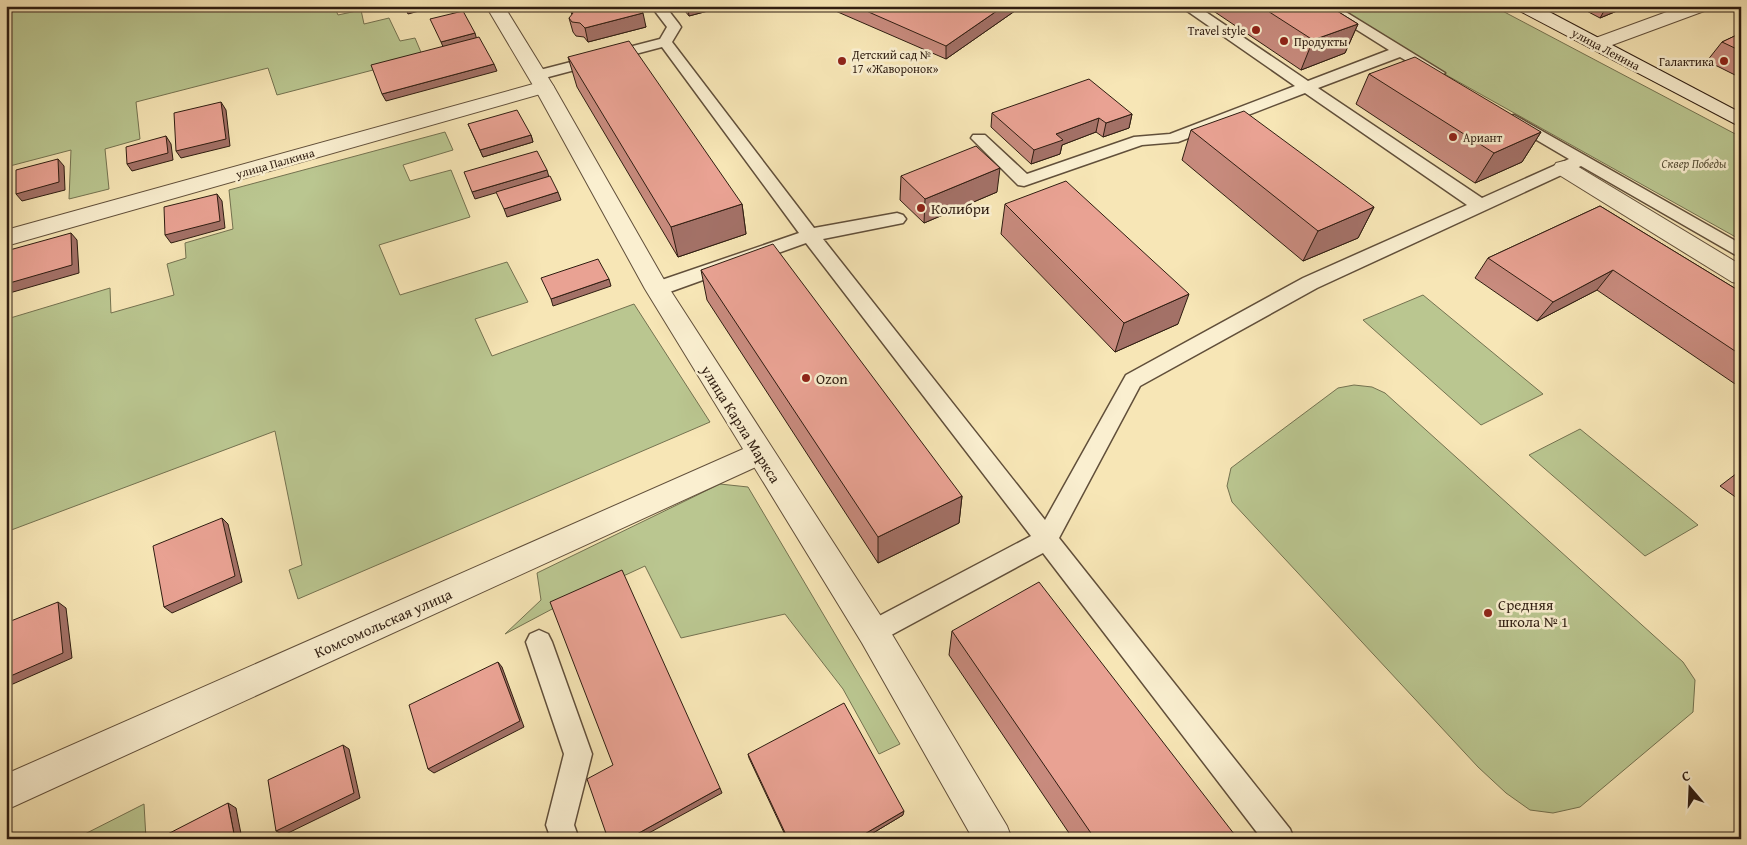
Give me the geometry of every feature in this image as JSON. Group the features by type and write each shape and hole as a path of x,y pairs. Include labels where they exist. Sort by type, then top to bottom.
{"street":[{"name":"улица Карла Маркса","path":"496,6 657,289 873,632 994,839"},
{"name":"улица Ленина","path":"1524,6 1741,120"},
{"path":"1597,44 1701,6"},
{"name":"улица Палкина","path":"6,238 540,81"},
{"path":"1572,164 1741,276"},
{"name":"Комсомольская улица","path":"6,792 759,453"}],"lane":[{"path":"540,81 665,42 674,27 658,6"},
{"path":"1187,6 1481,206"},
{"path":"1326,6 1447,79"},
{"path":"665,42 810,235 1280,839"},
{"path":"980,138 1024,181 1140,140 1172,139 1401,51"},
{"path":"1504,113 1572,164 1741,252"},
{"path":"873,632 1046,540 1133,381 1310,283 1572,164"},
{"path":"657,289 810,235 897,219"},
{"path":"539,642 578,754 560,825 565,839"}],"green space":[{"path":"6,6 334,6 338,15 361,10 364,24 389,18 400,41 415,38 423,57 277,95 268,68 136,102 140,139 105,149 109,189 69,199 71,150 6,167"},
{"name":"Сквер Победы","path":"1323,6 1493,6 1741,137 1741,240"},
{"path":"445,132 453,150 403,165 410,181 451,170 470,217 379,245 400,295 507,262 528,302 475,319 492,356 634,304 710,422 298,599 289,570 302,565 275,431 6,532 7,319 110,288 111,313 174,295 167,264 186,258 185,243 233,229 229,190"},
{"path":"1423,295 1543,394 1481,425 1363,320"},
{"path":"1354,385 1372,387 1385,393 1683,662 1695,680 1693,712 1580,807 1553,813 1530,810 1506,793 1478,767 1232,502 1227,486 1231,468 1338,388"},
{"path":"1580,429 1698,525 1645,556 1529,455"},
{"path":"720,484 748,487 900,744 879,754 843,689 785,614 681,638 645,566 554,608 505,634 541,600 537,573"},
{"path":"144,804 146,839 75,839"}],"building":[{"path":"577,6 638,6 643,13 585,28 580,23 572,22 569,18 573,13 570,8"},
{"path":"685,6 698,6 688,9"},
{"path":"855,6 1004,6 946,46"},
{"path":"1260,6 1329,6 1358,24 1313,40"},
{"path":"463,11 475,33 441,42 430,19"},
{"path":"1741,33 1741,51 1722,42"},
{"path":"479,37 494,64 382,94 371,65"},
{"path":"629,41 742,204 671,227 568,57"},
{"path":"1415,57 1541,132 1494,153 1369,74"},
{"path":"1089,79 1132,114 1106,123 1099,118 1056,134 1063,140 1034,150 992,113"},
{"path":"221,102 226,139 176,151 174,113"},
{"path":"517,110 531,135 480,150 468,124"},
{"path":"1244,111 1374,207 1318,231 1191,130"},
{"path":"166,136 168,153 127,164 126,147"},
{"path":"976,146 1000,168 925,199 901,176"},
{"path":"537,151 547,170 472,192 464,172"},
{"path":"58,159 59,182 16,194 16,170"},
{"path":"550,176 558,192 504,209 496,192"},
{"path":"1066,181 1189,294 1124,323 1005,204"},
{"path":"217,194 220,221 165,235 164,207"},
{"path":"1600,206 1741,292 1741,355 1613,270 1553,302 1488,258"},
{"path":"71,233 72,265 6,284 6,251"},
{"path":"773,244 962,496 878,537 701,270"},
{"path":"598,259 609,279 551,299 541,278"},
{"path":"222,518 235,576 164,607 153,546"},
{"path":"622,570 720,788 628,839 608,839 587,779 613,765 550,602"},
{"path":"1039,582 1238,839 1095,839 952,631"},
{"path":"58,602 63,653 6,678 6,623"},
{"path":"498,662 520,721 428,769 409,705"},
{"path":"844,703 904,811 856,839 788,839 748,754"},
{"path":"343,745 354,793 276,831 268,780"},
{"path":"228,803 235,839 158,839"}],"place":[{"name":"Travel style","path":"1256,30"},
{"name":"Продукты","path":"1284,41"},
{"name":"Детский сад № 17 «Жаворонок»","path":"842,61"},
{"name":"Галактика","path":"1724,61"},
{"name":"Ариант","path":"1453,137"},
{"name":"Колибри","path":"921,208"},
{"name":"Ozon","path":"806,378"},
{"name":"Средняя школа № 1","path":"1488,613"}]}
